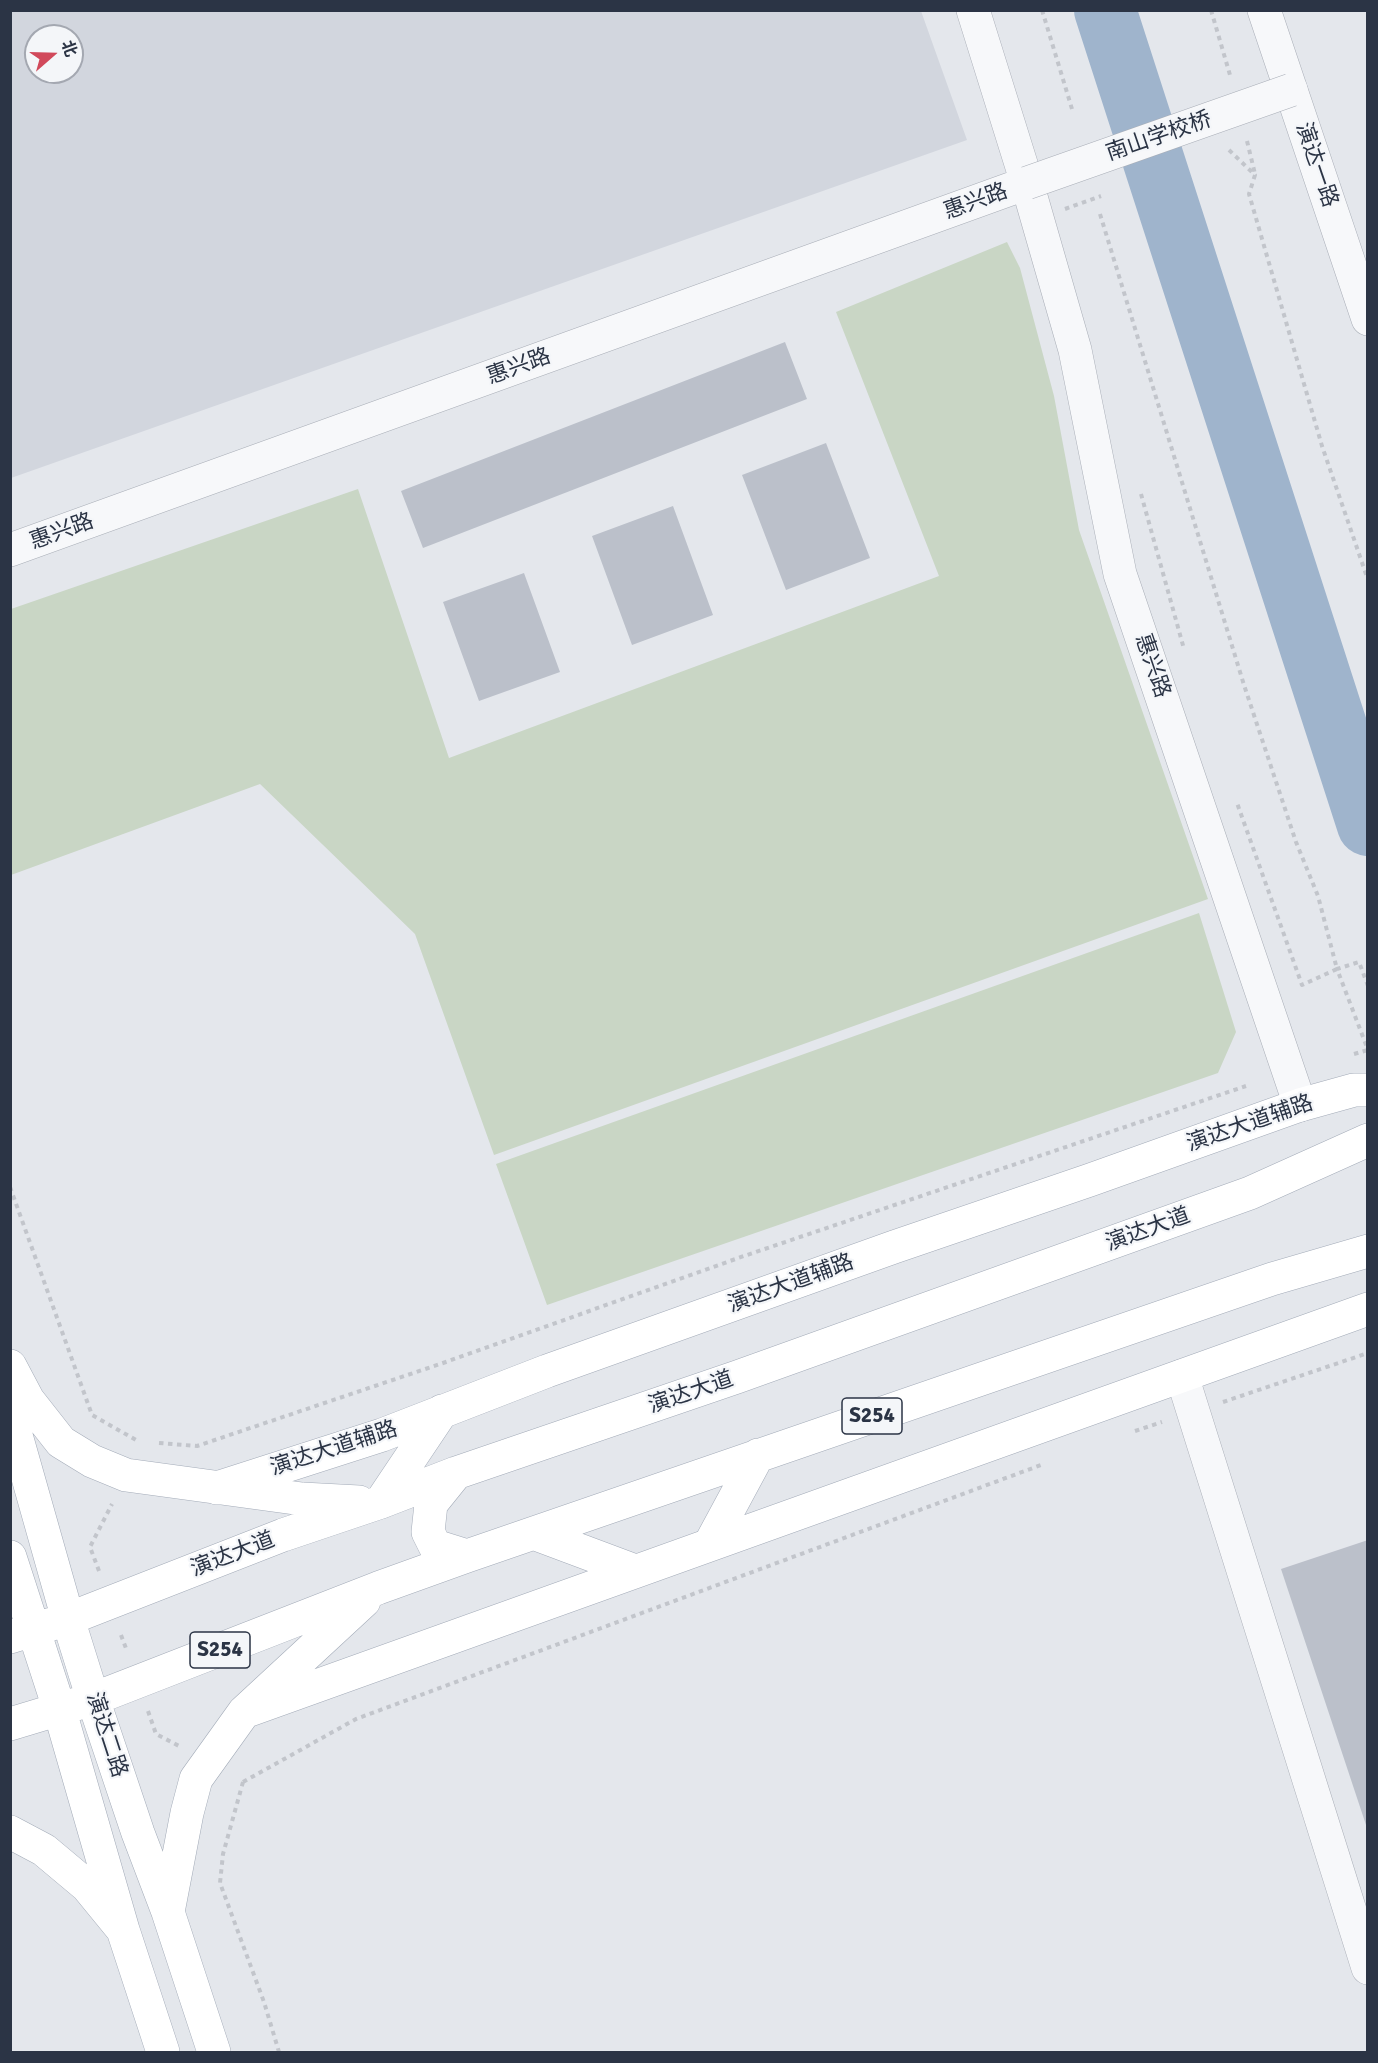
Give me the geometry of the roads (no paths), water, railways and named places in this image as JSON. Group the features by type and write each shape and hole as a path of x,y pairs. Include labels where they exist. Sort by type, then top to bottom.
{"main road":[{"name":"演达大道辅路","path":"217,1488 382,1435 547,1371 1300,1105 1354,1090 1368,1090"},
{"name":"演达大道","path":"22,1633 68,1619 283,1535 381,1502 456,1473 736,1377 1250,1193 1368,1140"},
{"name":"S254","path":"10,1724 93,1699 378,1588 467,1556 1272,1279 1368,1251"},
{"path":"244,1712 1368,1309"},
{"path":"10,1366 28,1400 61,1442 92,1461 126,1475 336,1502 381,1502 442,1411"},
{"name":"演达二路","path":"10,1414 93,1699 138,1833 168,1912 214,2052"},
{"path":"710,1544 758,1455"},
{"path":"456,1473 431,1504 428,1532 435,1546 467,1556"},
{"path":"536,1534 635,1571"},
{"name":"演达二路","path":"10,1557 22,1633 59,1708 123,1930 162,2049"},
{"path":"168,1912 186,1814 196,1779 244,1712 378,1588"},
{"path":"10,1832 44,1850 87,1886 123,1930"}],"street":[{"name":"惠兴路","path":"973,10 1027,183 1075,350 1120,574 1300,1105"},
{"name":"演达一路","path":"1264,10 1368,319"},
{"name":"南山学校桥","path":"1027,183 1291,90"},
{"name":"惠兴路","path":"10,550 1027,183"},
{"path":"1182,1376 1368,1968"}],"waterway":[{"path":"1105,10 1368,825"}]}
